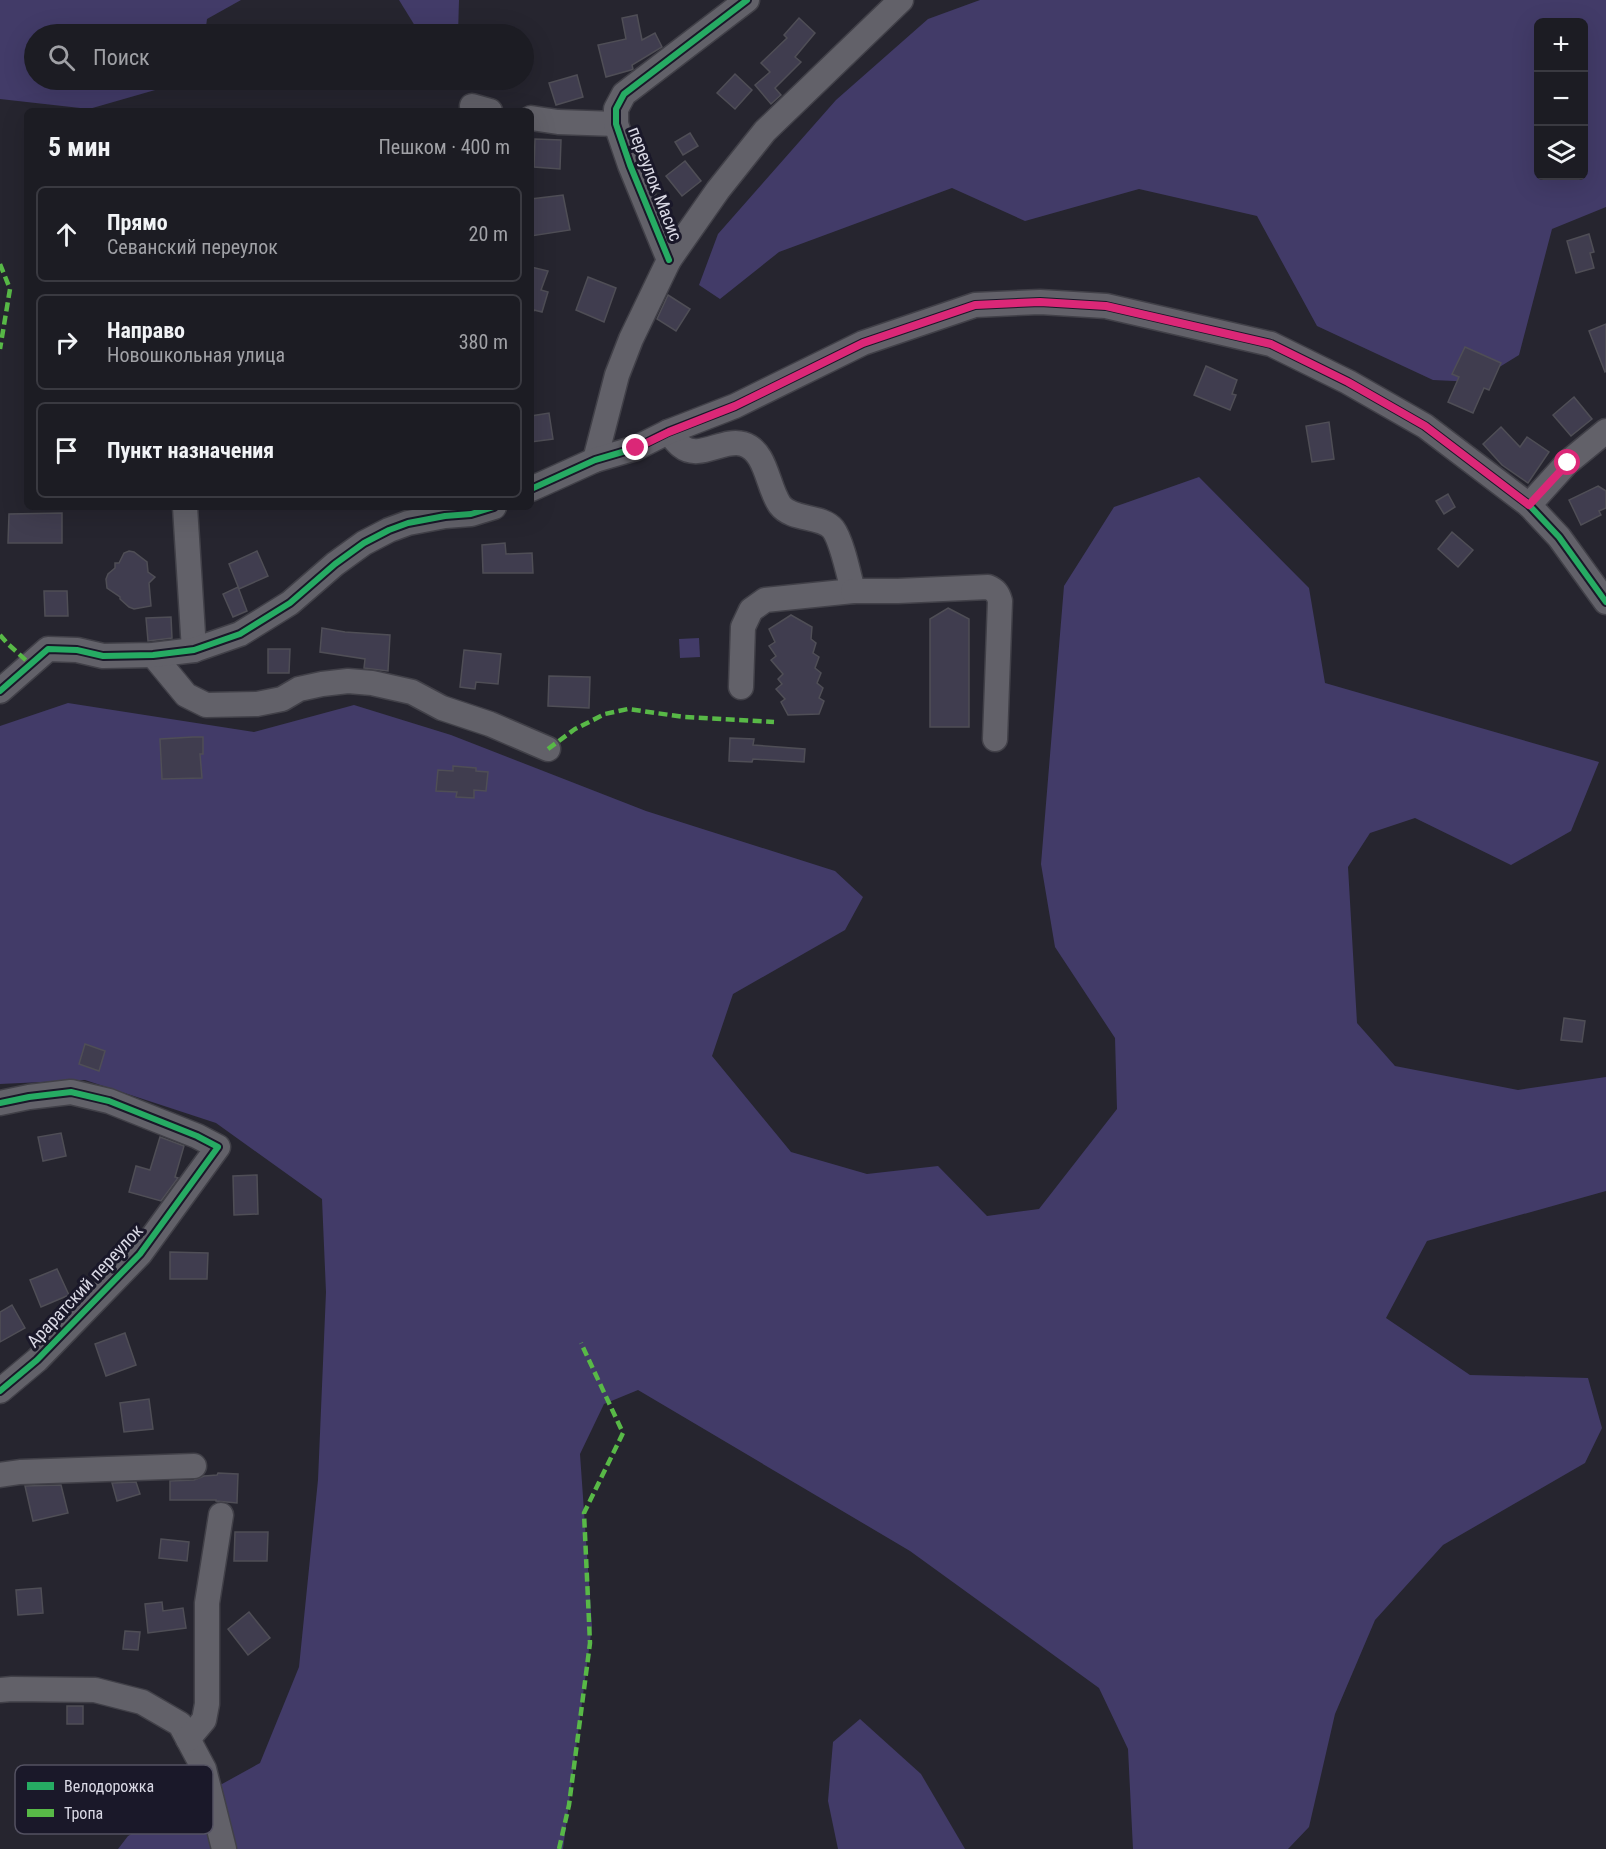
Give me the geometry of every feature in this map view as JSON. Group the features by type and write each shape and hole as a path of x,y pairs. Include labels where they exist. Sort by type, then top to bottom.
{"street":[{"name":"переулок Масис","path":"669,260 630,165 616,124 616,109 624,94 747,0"},
{"name":"переулок Масис","path":"595,460 617,375 669,260 718,190 765,131 901,0"},
{"path":"534,118 558,122 616,124"},
{"path":"534,488 595,460 636,448 669,432 735,406 863,343 975,305 1040,302 1106,306 1271,344 1348,382 1425,426 1529,505 1559,537 1606,602"},
{"path":"1529,505 1568,463 1606,431"},
{"path":"669,432 681,446 689,451 698,451 732,442 744,444 755,451 782,507 789,512 829,525 834,530 853,591"},
{"path":"185,510 194,651"},
{"path":"0,691 48,649 77,650 103,656 153,655 194,651 240,634 290,603 335,564 364,543 389,530 406,515 445,516 471,514 484,510"},
{"path":"741,687 743,627 751,610 765,600 853,591 988,586 994,589 1000,601 995,739"},
{"path":"153,655 186,695 206,705 257,704 282,699 299,689 348,681 372,683 412,692 442,708 490,724 548,748"},
{"name":"Араратский переулок","path":"0,1103 29,1096 71,1092 109,1101 197,1136 218,1147 140,1254 37,1360 0,1391"},
{"path":"0,1475 20,1472 195,1466"},
{"path":"188,1739 204,1720 207,1704 207,1603 221,1515"},
{"path":"0,1690 95,1690 142,1702 180,1724 202,1765"},
{"path":"213,1805 224,1849"}],"shaded area":[{"path":"0,0 241,0 207,19 206,24 24,24 24,90 155,90 92,108 0,99"},
{"path":"399,0 459,0 458,24 414,24"},
{"path":"980,0 1606,0 1606,207 1552,229 1519,355 1475,382 1433,380 1317,326 1257,216 1139,189 1025,221 952,188 779,252 720,299 699,285 718,234 836,100 928,19"},
{"path":"1199,477 1309,588 1325,683 1599,762 1571,831 1511,865 1415,818 1370,833 1348,867 1357,1023 1395,1066 1518,1090 1606,1077 1606,1191 1427,1241 1386,1318 1470,1375 1588,1378 1602,1428 1585,1463 1443,1545 1375,1620 1335,1714 1309,1827 1288,1849 1133,1849 1128,1749 1099,1688 910,1551 638,1390 604,1404 580,1454 592,1626 563,1849 118,1849 132,1834 213,1834 213,1789 260,1763 299,1667 318,1480 326,1292 322,1199 216,1123 85,1080 0,1084 0,726 68,703 254,732 354,705 451,735 646,811 835,871 863,897 845,930 733,994 712,1056 791,1152 867,1174 938,1166 987,1216 1039,1209 1117,1109 1115,1038 1055,947 1041,864 1064,586 1114,507"},
{"path":"699,638 700,657 680,658 679,639"},
{"path":"860,1719 921,1774 965,1849 838,1849 828,1801 833,1742"}],"building":[{"path":"637,15 642,40 655,33 662,47 632,65 633,69 606,77 598,45 626,39 622,18"},
{"path":"799,18 815,33 795,57 801,62 775,88 781,95 771,104 755,85 770,72 761,63 787,38 784,35"},
{"path":"735,74 752,90 735,109 717,93"},
{"path":"577,75 583,97 556,105 549,83"},
{"path":"690,133 698,146 683,155 675,142"},
{"path":"535,139 561,140 560,169 534,167"},
{"path":"685,161 701,181 682,196 666,176"},
{"path":"563,195 570,230 534,236 534,199"},
{"path":"1589,234 1594,252 1590,253 1594,268 1576,273 1567,241"},
{"path":"534,268 548,271 541,290 548,292 542,312 534,310"},
{"path":"588,277 616,288 604,322 576,310"},
{"path":"668,295 690,309 676,331 657,319"},
{"path":"1606,324 1606,371 1605,372 1589,331"},
{"path":"1465,347 1501,363 1489,390 1484,388 1473,413 1448,402 1459,377 1452,374"},
{"path":"1206,366 1237,380 1232,394 1236,395 1230,410 1194,395"},
{"path":"1574,397 1592,419 1571,436 1553,415"},
{"path":"549,413 553,439 534,442 534,416"},
{"path":"1329,422 1334,459 1312,462 1306,426"},
{"path":"1501,427 1520,447 1527,437 1549,452 1528,483 1502,465 1483,444"},
{"path":"1598,486 1606,491 1606,508 1599,511 1601,515 1581,525 1569,500"},
{"path":"1448,494 1455,507 1444,514 1436,501"},
{"path":"62,513 62,543 8,543 9,514"},
{"path":"1452,532 1473,550 1458,567 1438,549"},
{"path":"505,543 506,554 532,553 533,573 483,573 482,545"},
{"path":"129,551 147,562 148,572 155,577 149,583 151,606 134,609 129,607 107,588 108,574 115,568 115,563 119,563 124,553"},
{"path":"257,551 268,576 239,589 229,564"},
{"path":"238,587 247,611 233,617 223,594"},
{"path":"44,591 67,591 68,616 45,616"},
{"path":"948,608 969,619 969,727 930,727 930,619"},
{"path":"791,615 812,627 811,639 816,643 813,653 819,657 815,668 821,673 817,683 823,688 819,698 824,701 819,714 788,715 781,702 785,699 776,689 782,684 778,679 783,674 771,660 776,656 769,646 775,642 769,629"},
{"path":"171,617 172,638 148,641 146,618"},
{"path":"322,628 390,635 388,671 364,668 365,659 320,652"},
{"path":"268,649 290,649 289,673 268,673"},
{"path":"464,650 501,654 498,684 476,682 475,689 460,687"},
{"path":"549,676 590,677 589,708 548,706"},
{"path":"203,737 203,754 200,754 202,778 162,779 160,739"},
{"path":"730,738 754,739 753,745 805,749 804,762 753,759 752,762 729,761"},
{"path":"453,766 476,768 476,771 488,772 486,791 474,790 474,798 456,797 457,792 436,791 438,770 453,771"},
{"path":"1564,1018 1585,1021 1582,1042 1561,1040"},
{"path":"85,1044 105,1051 99,1071 79,1064"},
{"path":"61,1133 66,1156 43,1161 38,1137"},
{"path":"160,1137 184,1146 175,1177 178,1178 161,1201 129,1192 136,1166 150,1170"},
{"path":"257,1175 258,1214 234,1215 233,1176"},
{"path":"170,1252 208,1253 207,1279 170,1279"},
{"path":"57,1269 69,1295 41,1307 30,1280"},
{"path":"12,1305 25,1328 0,1342 0,1312"},
{"path":"125,1333 136,1365 106,1376 95,1344"},
{"path":"149,1399 153,1429 124,1432 120,1403"},
{"path":"218,1473 238,1474 237,1503 216,1500 170,1500 170,1481 194,1480"},
{"path":"136,1482 140,1494 117,1501 112,1483"},
{"path":"61,1485 68,1513 33,1521 25,1486"},
{"path":"235,1532 268,1532 267,1561 234,1561"},
{"path":"161,1539 189,1542 187,1561 159,1558"},
{"path":"41,1588 43,1613 18,1615 16,1590"},
{"path":"162,1602 163,1611 183,1608 186,1628 148,1633 145,1604"},
{"path":"249,1612 270,1638 248,1655 228,1629"},
{"path":"125,1631 140,1632 138,1650 123,1649"},
{"path":"67,1706 83,1706 83,1724 67,1724"}],"marked path":[{"path":"0,264 10,289 0,349"},
{"path":"0,635 30,664"},
{"path":"548,749 575,729 605,714 628,709 684,717 774,722"},
{"path":"559,1849 569,1805 590,1643 584,1513 623,1433 581,1343"}],"cycle path":[{"path":"669,260 630,165 616,124 616,109 624,94 747,0"},
{"path":"534,488 595,460 636,448 668,432 735,406 863,343 975,305 1040,302 1106,306 1271,344 1348,382 1425,426 1529,505 1559,537 1606,602"},
{"path":"0,691 48,649 77,650 103,656 153,655 194,650 240,634 290,603 335,564 364,543 389,530 408,523 484,510"},
{"path":"0,1103 71,1092 109,1101 197,1136 218,1147 140,1254 37,1360 0,1391"}],"route":[{"path":"636,448 669,432 735,406 863,343 975,305 1040,302 1106,306 1271,344 1348,382 1425,426 1529,505 1568,463"}]}
